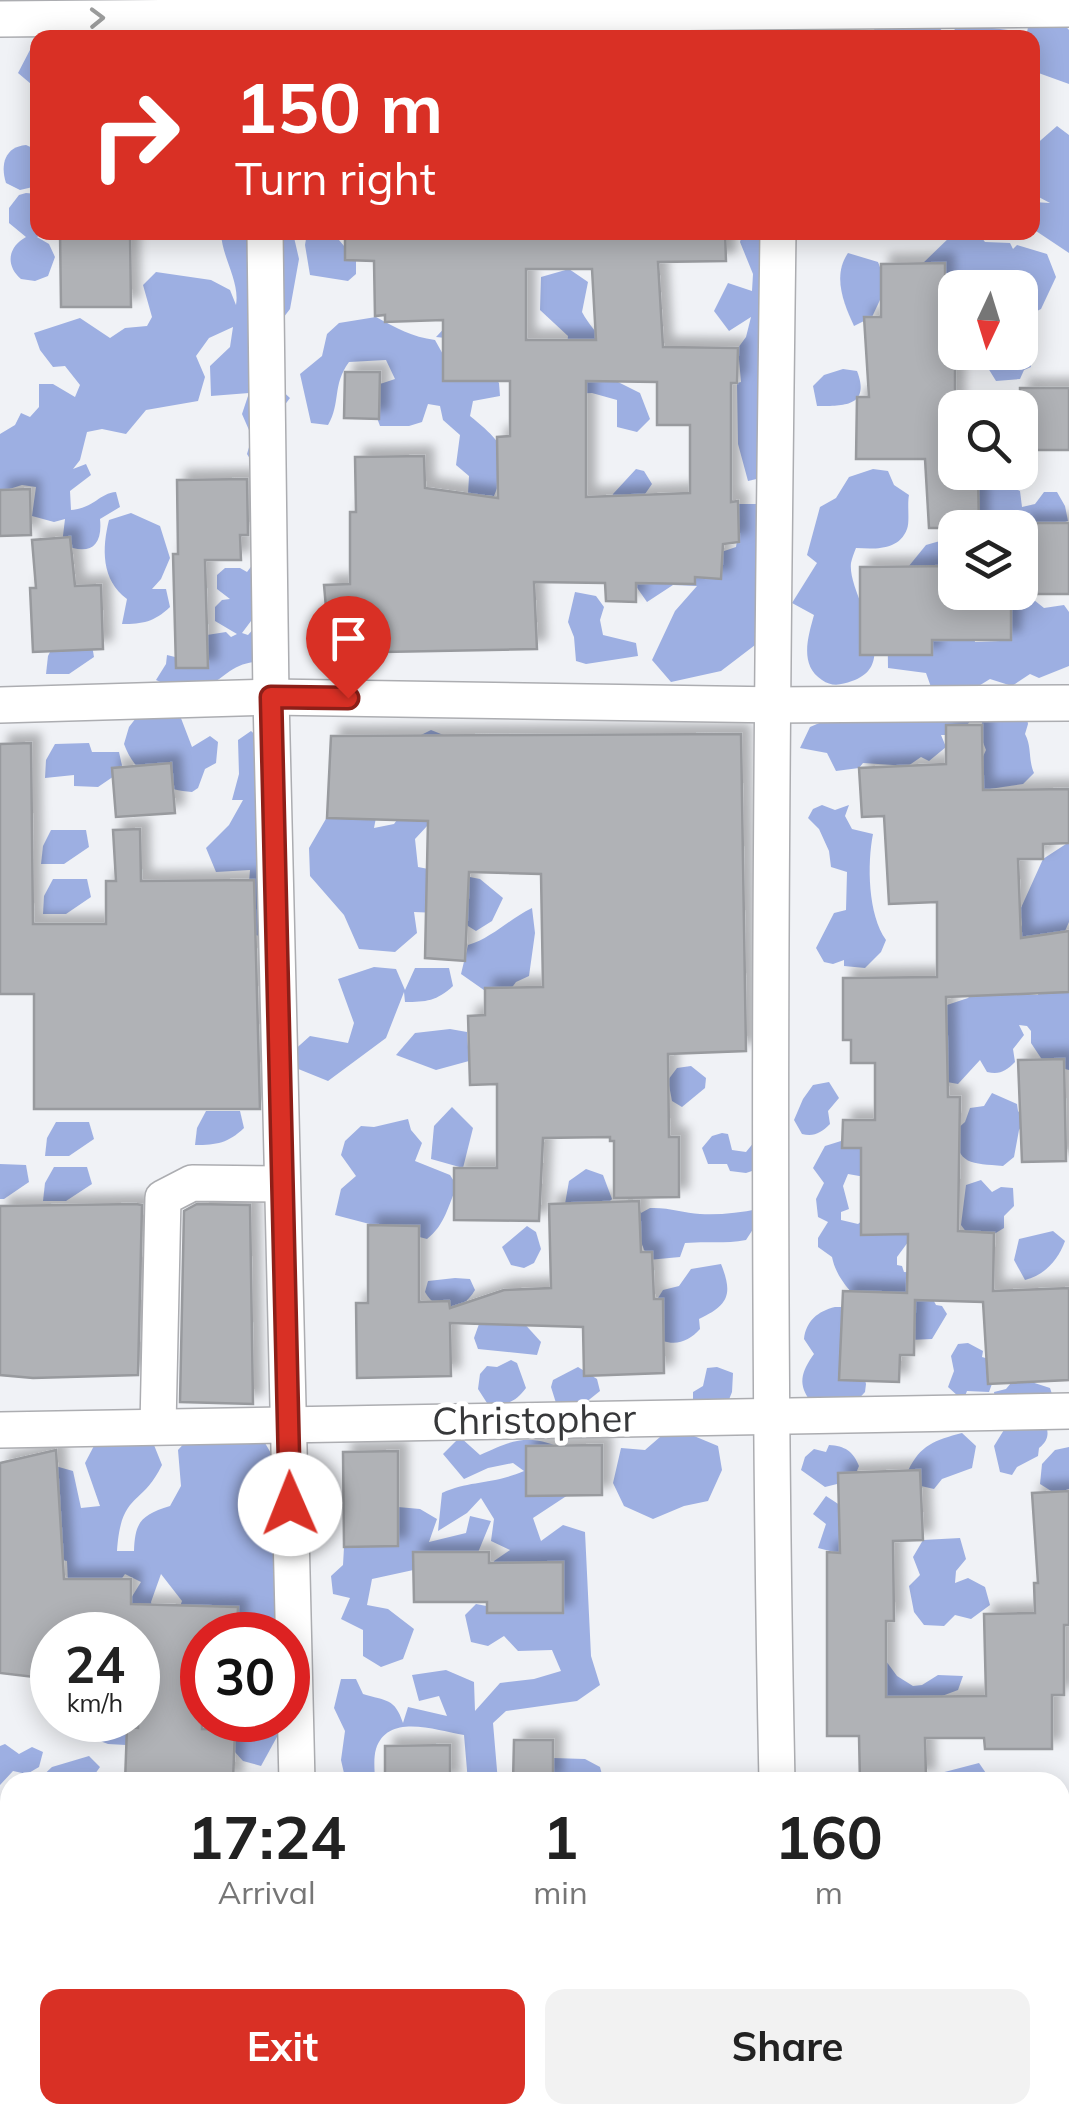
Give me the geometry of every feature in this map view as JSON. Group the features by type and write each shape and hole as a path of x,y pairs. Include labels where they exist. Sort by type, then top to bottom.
{"street":[{"path":"0,19 261,27 1069,9"},
{"path":"265,240 271,697 297,1772"},
{"path":"777,1772 770,1415 778,240"},
{"path":"0,705 271,697 772,705 1069,703"},
{"path":"158,1426 163,1198 192,1183 282,1184"},
{"name":"Christopher","path":"0,1430 1069,1411"}],"shaded area":[{"path":"1030,16 1062,22 1069,30 1069,84 1040,74 1040,30 1027,30"},
{"path":"877,19 935,23 941,30 874,30"},
{"path":"45,21 253,30 40,30"},
{"path":"961,24 1008,30 954,30"},
{"path":"30,50 30,83 18,73"},
{"path":"1057,126 1069,135 1069,253 1040,234 1040,202 1050,203 1040,198 1040,141"},
{"path":"19,146 30,147 30,188 20,190 6,183 4,169 9,153"},
{"path":"30,193 30,240 49,244 55,257 48,276 35,281 21,279 12,268 12,251 26,237 9,223 9,208 19,195"},
{"path":"222,240 295,240 299,259 290,309 267,339 265,375 290,398 268,427 255,467 247,454 252,437 242,414 249,393 211,396 210,366 230,347 233,327 209,338 196,356 205,377 198,401 146,410 126,434 102,429 87,432 80,460 73,469 86,464 91,475 70,491 71,510 116,492 120,507 100,519 99,537 92,547 79,549 62,544 65,519 54,522 32,516 36,487 22,485 0,492 0,434 15,425 21,413 30,417 39,407 39,384 53,384 75,397 80,385 65,366 53,367 40,350 34,333 80,318 110,338 125,328 147,326 152,317 143,285 156,272 211,280 230,290 236,305"},
{"path":"306,240 339,240 356,260 356,274 348,281 310,275"},
{"path":"763,240 769,476 748,481 738,444 737,383 741,382 738,348 746,337 751,317 729,331 714,311 728,283 752,291 753,274 740,242"},
{"path":"947,240 1010,243 1013,249 1017,245 1047,254 1056,277 1038,310 1038,270 938,270 938,280 921,265"},
{"path":"848,253 878,262 887,285 872,317 854,326 840,280"},
{"path":"569,269 588,282 582,312 620,366 623,375 618,382 640,393 650,419 637,432 617,427 617,400 592,393 562,394 568,336 540,310 541,277"},
{"path":"376,317 411,334 435,340 445,358 465,340 436,337 452,320 499,383 500,396 473,401 470,416 502,450 503,469 494,496 468,494 469,476 456,465 460,435 443,420 440,406 428,404 422,422 380,426 370,399 380,384 395,379 386,360 349,362 340,378 328,425 311,423 300,374 322,356 327,334 339,323"},
{"path":"843,369 857,371 857,398 845,404 817,406 813,386 824,375"},
{"path":"989,370 1024,370 1020,379 996,381"},
{"path":"636,469 644,471 652,484 639,514 611,500"},
{"path":"873,469 888,471 894,485 909,495 908,526 892,545 856,548 852,577 870,628 874,660 867,672 852,681 833,684 810,667 808,641 814,615 792,603 817,563 807,555 820,507 836,498 849,477"},
{"path":"978,490 1018,490 1022,507 1035,504 1044,492 1057,492 1068,521 1038,532 1038,510 977,510"},
{"path":"730,504 766,504 759,642 721,671 671,682 652,660 675,611 697,586 673,585 647,602 633,582 736,547 739,528"},
{"path":"131,513 160,526 170,558 152,589 166,589 170,607 148,621 122,624 127,599 108,573 105,541 109,520"},
{"path":"938,542 938,610 964,610 971,621 975,642 1000,641 1006,610 1038,610 1038,603 1044,608 1064,605 1069,612 1069,666 1039,678 1030,674 1012,686 990,679 977,687 975,713 961,735 941,735 946,747 929,761 921,757 908,766 863,763 859,768 836,771 827,753 800,748 810,727 931,687 926,673 888,668 887,593 926,545"},
{"path":"256,560 265,619 251,621 242,633 248,635 256,626 255,662 239,666 198,688 156,680 167,655 183,659 207,635 237,634 215,621 215,607 230,599 217,589 217,575 225,568 247,572"},
{"path":"575,592 596,596 604,607 600,620 603,635 636,643 638,656 586,664 576,661 568,622"},
{"path":"56,640 91,640 94,657 69,674 46,674 48,656"},
{"path":"1024,701 1028,724 1025,734 1034,773 1023,784 983,790 974,776 986,750 979,732 985,714"},
{"path":"179,713 192,747 210,736 218,742 216,763 205,769 198,788 192,792 169,788 150,778 135,764 124,744 136,718"},
{"path":"431,730 471,746 461,825 428,825 415,839 418,867 480,879 503,898 492,921 476,931 462,914 414,912 417,933 395,952 359,949 344,915 310,876 309,848 345,786 380,797 374,828 394,824 416,794 405,743"},
{"path":"251,731 260,739 270,938 255,935 248,895 250,870 216,872 206,848 229,825 243,800 232,800 239,774 238,740"},
{"path":"89,743 92,752 119,752 123,770 98,787 74,786 74,775 45,778 46,760 55,744"},
{"path":"822,805 835,810 849,805 845,816 852,829 873,834 870,889 886,940 881,952 865,968 844,966 844,960 824,962 816,948 834,913 846,910 847,872 831,867 819,829 808,818 813,809"},
{"path":"51,830 86,830 89,847 64,864 41,864 43,846"},
{"path":"1069,842 1069,922 1057,936 1069,973 1069,1070 1045,1064 1031,1043 1031,1031 1019,1025 1024,1035 1013,1049 1015,1062 1009,1068 999,1073 987,1072 980,1060 958,1084 947,1082 947,1005 968,998 977,988 1015,983 1024,994 1038,995 1040,978 1009,950 1022,925 1020,910 1043,859"},
{"path":"53,879 87,879 91,897 66,914 43,914 44,896"},
{"path":"532,908 535,933 529,976 516,982 501,1002 461,974 468,945"},
{"path":"374,967 396,969 405,990 415,968 449,968 453,986 425,1001 405,1002 404,992 386,1038 328,1081 281,1062 310,1036 348,1043 354,1023 338,979"},
{"path":"450,1029 467,1032 469,1061 436,1070 396,1055 415,1033"},
{"path":"691,1066 706,1078 705,1088 682,1107 672,1101 668,1080 677,1068"},
{"path":"829,1082 839,1098 828,1111 830,1124 817,1134 802,1134 794,1120 803,1099 813,1085"},
{"path":"992,1093 1017,1104 1026,1120 1019,1130 1014,1157 1003,1166 968,1160 957,1142 956,1130 965,1122 970,1108 984,1106"},
{"path":"452,1107 473,1128 463,1168 431,1159 434,1126"},
{"path":"206,1111 240,1111 244,1128 222,1142 195,1145 197,1128"},
{"path":"408,1119 422,1143 415,1161 450,1175 457,1186 442,1221 427,1239 335,1215 341,1189 356,1176 341,1155 345,1141 361,1126"},
{"path":"56,1122 89,1122 94,1139 69,1156 45,1156 47,1138"},
{"path":"728,1134 732,1150 746,1152 755,1141 755,1170 730,1171 727,1164 708,1164 702,1148 712,1136"},
{"path":"841,1141 850,1148 866,1146 865,1177 848,1174 843,1186 849,1209 841,1212 841,1220 858,1224 869,1215 899,1219 911,1238 897,1257 897,1265 904,1272 919,1273 936,1305 942,1306 947,1314 932,1339 909,1340 875,1314 843,1282 832,1257 818,1247 818,1238 828,1222 818,1217 816,1199 824,1183 813,1168 825,1146"},
{"path":"0,1164 26,1165 29,1182 4,1199 0,1199"},
{"path":"54,1167 87,1167 92,1184 66,1201 43,1201 45,1183"},
{"path":"586,1169 603,1175 612,1199 599,1212 565,1204 569,1181"},
{"path":"981,1180 992,1192 1001,1187 1013,1188 1014,1206 1004,1216 1004,1228 976,1245 961,1225 966,1185"},
{"path":"650,1208 707,1214 758,1209 757,1223 746,1240 685,1243 680,1257 648,1260 640,1239 633,1243 640,1211"},
{"path":"527,1226 536,1232 541,1249 534,1263 524,1268 511,1265 502,1247"},
{"path":"1053,1231 1065,1241 1059,1254 1045,1270 1025,1280 1014,1260 1019,1239"},
{"path":"721,1264 727,1283 726,1298 717,1309 699,1319 700,1329 688,1339 663,1341 653,1306 663,1290 679,1286 691,1269"},
{"path":"470,1279 475,1290 457,1307 437,1305 425,1292 428,1281"},
{"path":"847,1307 866,1384 865,1392 852,1406 812,1403 803,1384 806,1367 814,1354 804,1339 807,1327 818,1314"},
{"path":"522,1321 541,1342 537,1355 478,1349 474,1338 479,1324"},
{"path":"968,1343 989,1359 993,1381 989,1392 967,1391 965,1396 958,1396 948,1387 954,1371 951,1356 958,1344"},
{"path":"511,1360 517,1363 526,1388 509,1402 487,1403 478,1389 480,1374 487,1366 497,1367"},
{"path":"578,1367 597,1379 600,1391 580,1407 556,1403 553,1380"},
{"path":"707,1368 733,1373 728,1402 693,1402 693,1392 703,1386"},
{"path":"1016,1377 1050,1388 1054,1400 1044,1417 1047,1434 1038,1456 1017,1467 1012,1475 1000,1472 994,1446 1007,1425 998,1417 994,1392 1006,1389"},
{"path":"201,1425 265,1443 290,1486 319,1512 291,1547 284,1612 180,1612 180,1643 174,1623 182,1601 161,1574 151,1602 153,1612 143,1612 128,1603 141,1582 125,1574 111,1594 114,1612 69,1612 67,1561 57,1559 48,1464 73,1471 81,1508 100,1506 85,1463 96,1442 154,1445 162,1465 127,1509 119,1532 117,1551 134,1551 138,1526 152,1513 170,1506 181,1486 178,1450"},
{"path":"962,1433 976,1446 972,1468 942,1479 934,1489 921,1486 908,1471 918,1455 936,1441"},
{"path":"694,1436 718,1446 722,1470 708,1501 653,1519 624,1506 613,1483 621,1448 645,1450 660,1437"},
{"path":"460,1437 480,1455 524,1440 568,1451 568,1495 533,1518 541,1541 563,1525 585,1532 591,1656 600,1685 577,1701 506,1711 493,1723 497,1772 467,1772 464,1735 402,1727 382,1738 375,1753 375,1772 344,1772 341,1760 345,1731 334,1708 341,1679 356,1679 363,1694 393,1705 403,1723 408,1707 447,1716 439,1696 419,1701 412,1675 446,1670 474,1682 475,1711 500,1683 561,1671 552,1650 518,1651 504,1636 488,1646 471,1642 465,1615 476,1604 502,1609 490,1576 494,1561 510,1550 491,1541 494,1519 481,1498 467,1513 438,1531 442,1493 524,1471 513,1463 488,1468 464,1479 443,1454"},
{"path":"829,1445 844,1448 854,1457 859,1466 853,1480 825,1487 801,1470 805,1457 814,1449 826,1452"},
{"path":"1069,1447 1069,1489 1056,1494 1040,1484 1042,1464 1055,1450"},
{"path":"826,1496 852,1513 848,1536 838,1553 818,1548 826,1524 813,1514"},
{"path":"398,1507 420,1509 437,1519 429,1542 466,1533 470,1516 491,1521 472,1567 418,1569 372,1579 367,1605 388,1609 414,1629 403,1659 381,1667 363,1656 363,1630 341,1619 350,1598 333,1594 331,1576 343,1565 344,1547 398,1546"},
{"path":"960,1538 966,1559 956,1571 955,1583 968,1578 985,1587 990,1605 971,1619 955,1615 944,1626 924,1625 914,1612 909,1586 920,1575 913,1557 923,1540"},
{"path":"886,1661 897,1676 913,1686 938,1675 963,1676 958,1690 942,1696 905,1696 897,1719 883,1691"},
{"path":"160,1716 180,1723 180,1729 160,1728"},
{"path":"234,1742 274,1742 261,1766 243,1761 234,1751"},
{"path":"5,1744 19,1754 32,1747 43,1752 39,1767 30,1772 0,1772 0,1746"},
{"path":"89,1756 100,1767 96,1772 47,1772"},
{"path":"553,1758 585,1759 600,1767 601,1772 553,1772"},
{"path":"979,1763 985,1772 944,1772"}],"building":[{"path":"60,240 130,240 131,307 61,307"},
{"path":"345,240 725,240 726,261 658,262 663,347 738,348 737,383 731,383 731,502 738,501 739,542 723,544 721,579 695,577 695,584 636,583 636,602 606,601 605,583 534,582 537,649 330,653 324,585 350,584 350,512 356,512 355,457 424,456 425,488 498,498 497,437 510,436 510,381 443,381 443,320 385,322 385,315 375,316 374,261 345,260","holes":["526,269 592,269 596,340 526,340","586,381 657,382 657,425 690,425 690,493 586,497"]},
{"path":"945,263 945,270 938,270 938,370 955,370 955,390 938,390 938,490 978,490 979,510 938,510 938,528 929,528 925,459 856,459 857,397 869,397 864,317 881,317 881,264"},
{"path":"345,372 380,372 379,419 344,418"},
{"path":"1069,388 1069,450 1038,450 1038,390 1020,390"},
{"path":"247,479 248,535 240,535 241,560 205,560 208,668 176,668 173,554 178,554 177,480"},
{"path":"30,489 31,535 0,536 0,490"},
{"path":"1038,523 1069,523 1069,594 1038,594"},
{"path":"70,537 75,586 101,585 103,649 33,652 30,588 36,588 32,540"},
{"path":"938,566 938,610 1011,610 1011,640 932,640 932,655 860,655 860,567"},
{"path":"946,725 982,725 983,790 1069,789 1069,843 1043,844 1043,859 1018,859 1021,938 1069,931 1069,992 946,997 948,1097 960,1097 958,1231 994,1233 993,1291 1069,1288 1069,1380 988,1384 983,1302 915,1300 914,1355 900,1355 899,1382 839,1380 843,1291 907,1293 908,1234 861,1235 861,1148 842,1148 843,1120 875,1120 875,1063 851,1063 851,1040 843,1040 843,978 937,977 937,902 889,904 884,816 862,817 859,768 946,764"},
{"path":"741,734 746,1051 668,1054 669,1137 679,1137 679,1197 614,1198 614,1141 610,1137 543,1138 539,1221 454,1220 454,1168 497,1168 497,1084 470,1085 468,1016 485,1015 485,988 543,987 541,874 469,872 465,961 425,958 428,821 327,818 331,736"},
{"path":"31,743 33,924 106,924 106,881 116,881 113,830 140,829 141,881 254,880 260,1109 34,1109 34,994 0,994 0,744"},
{"path":"171,763 175,813 116,817 112,768"},
{"path":"1064,1059 1066,1161 1022,1162 1018,1060"},
{"path":"639,1201 641,1252 652,1252 654,1299 663,1299 664,1373 584,1376 583,1327 450,1323 451,1376 357,1378 356,1303 368,1303 368,1225 419,1226 419,1302 449,1301 450,1308 504,1290 551,1288 549,1204"},
{"path":"197,1204 250,1205 253,1404 180,1402 184,1211"},
{"path":"142,1205 138,1375 0,1375 0,1206"},
{"path":"602,1445 602,1495 526,1496 526,1446"},
{"path":"56,1450 64,1579 131,1579 131,1604 238,1607 238,1612 180,1612 180,1742 235,1742 233,1772 125,1772 126,1742 160,1742 160,1612 30,1612 30,1676 0,1673 0,1463"},
{"path":"398,1451 398,1546 344,1547 343,1452"},
{"path":"920,1470 923,1540 893,1541 894,1621 886,1621 886,1697 986,1696 984,1614 1035,1613 1034,1583 1038,1583 1032,1493 1069,1491 1069,1625 1064,1625 1064,1695 1052,1695 1052,1749 985,1749 984,1738 925,1738 926,1772 860,1772 859,1736 827,1736 827,1552 840,1553 838,1473"},
{"path":"413,1552 489,1552 489,1563 563,1562 563,1613 487,1613 487,1602 414,1602"},
{"path":"514,1740 553,1740 553,1772 513,1772"},
{"path":"450,1745 450,1772 385,1772 385,1746"}],"route":[{"path":"290,1504 271,697 348,698"}]}
